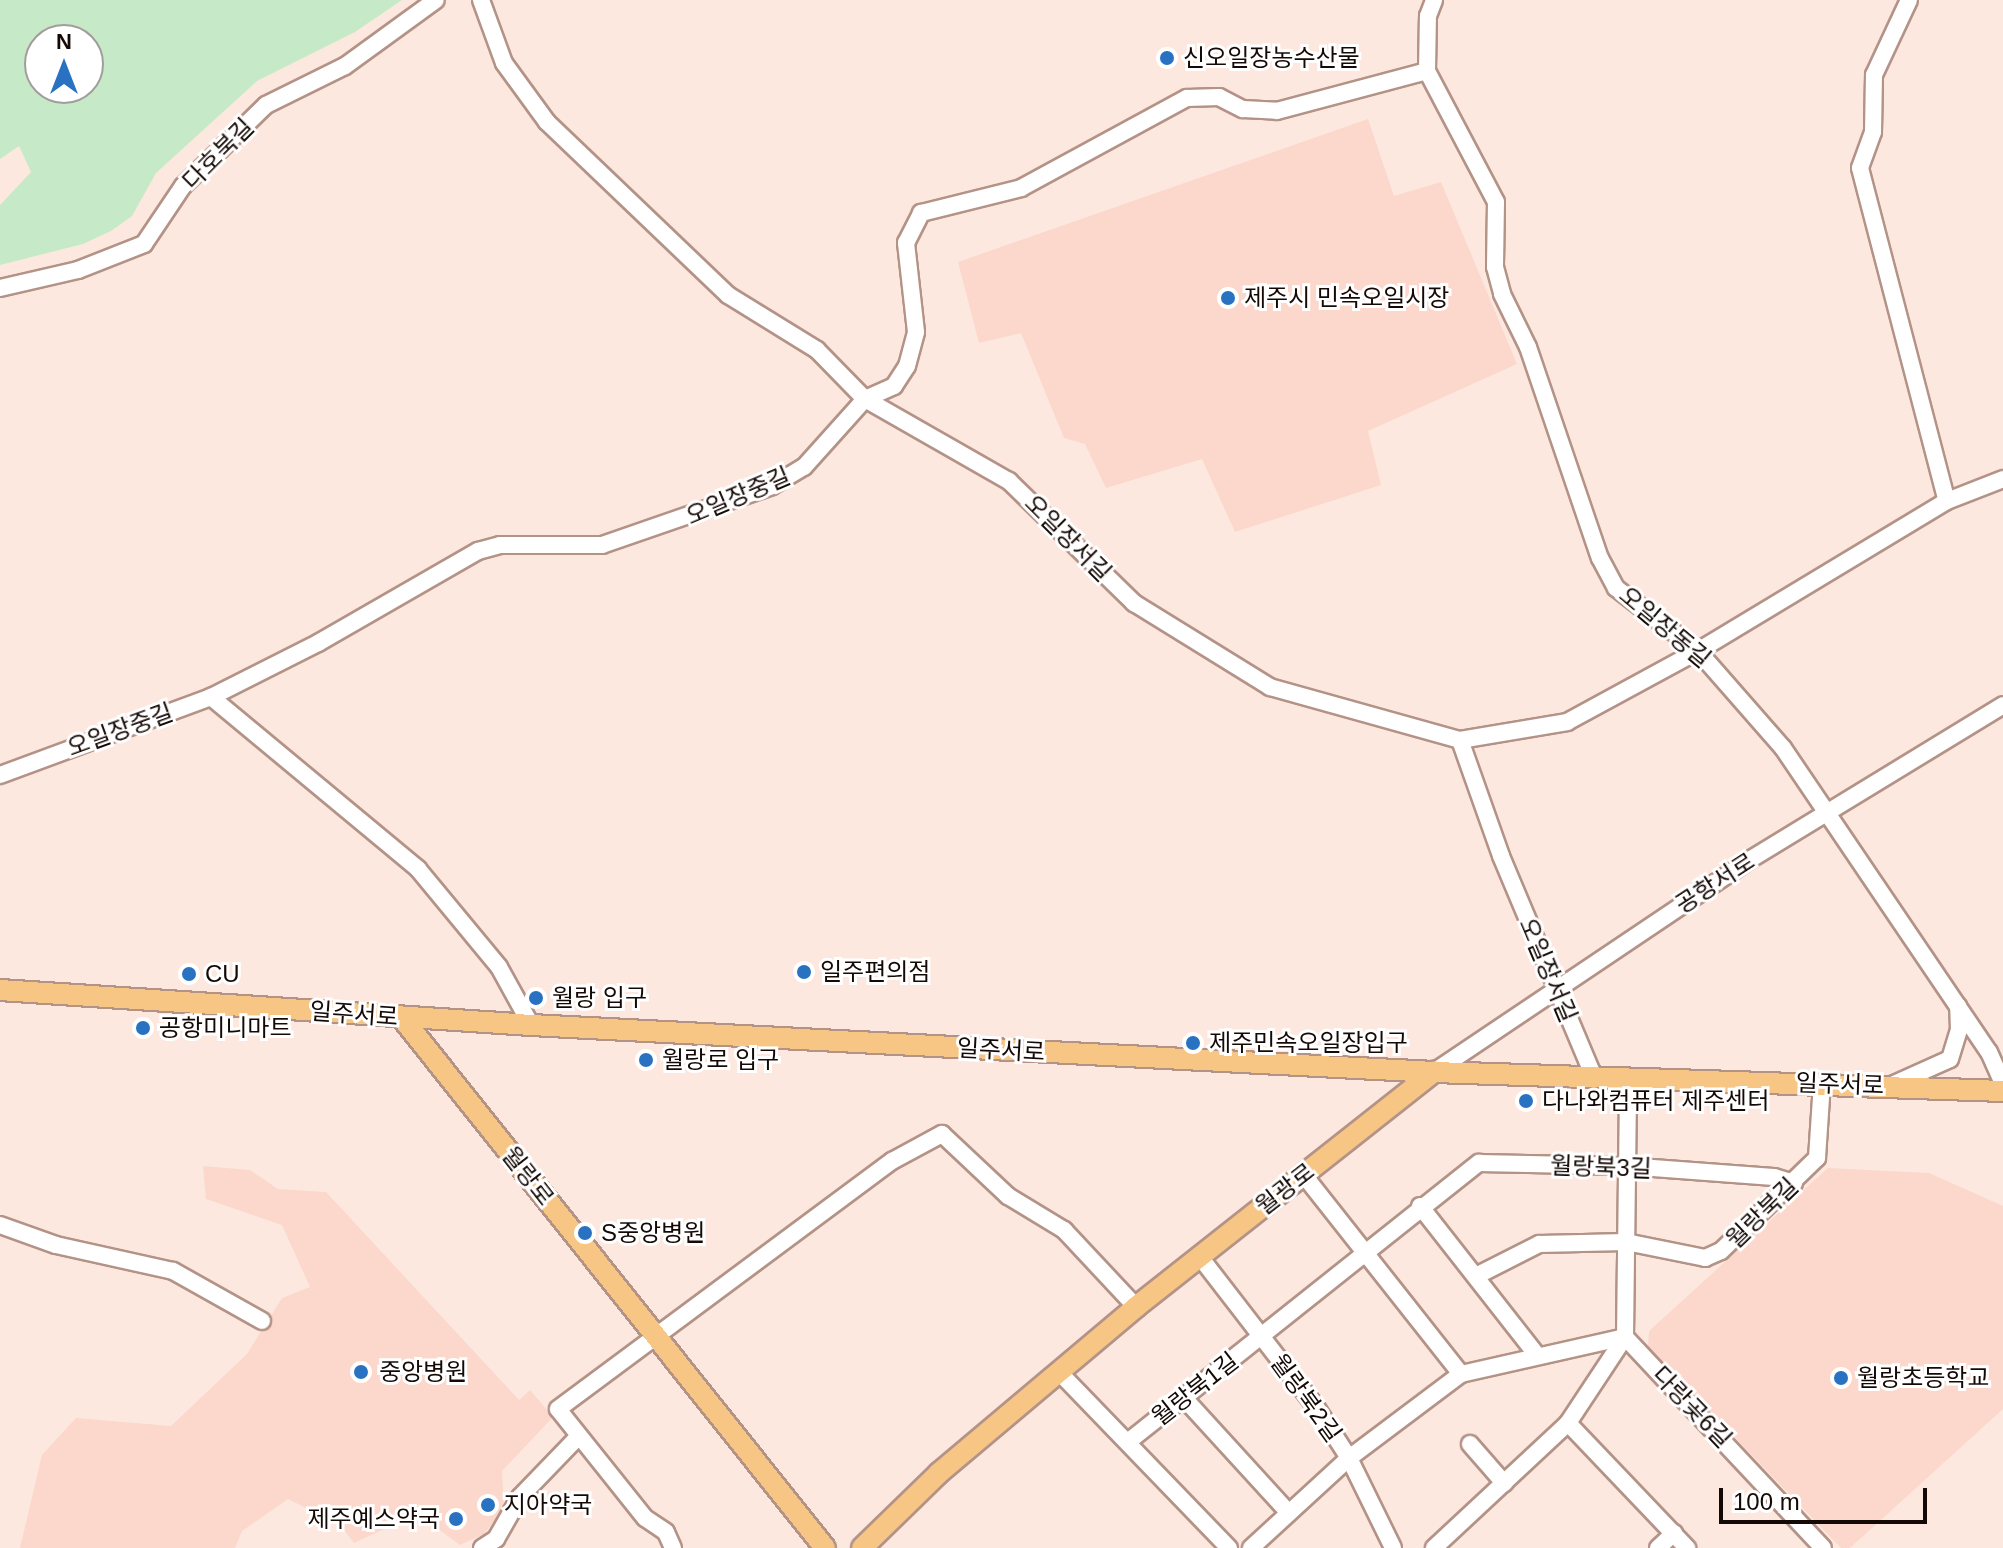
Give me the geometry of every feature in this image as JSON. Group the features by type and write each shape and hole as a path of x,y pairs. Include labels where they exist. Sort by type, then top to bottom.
{"main road":[{"name":"일주서로","path":"0,987 402,1018 1434,1072 1822,1082 2003,1091"},
{"name":"월랑로","path":"402,1018 825,1548"},
{"name":"월광로","path":"862,1548 939,1473 1136,1307 1434,1072"}],"street":[{"name":"다호북길","path":"0,288 78,270 144,244 183,186 266,105 345,66 436,0"},
{"name":"오일장서길","path":"481,0 504,63 547,122 728,295 817,350 865,399 1009,481 1134,603 1208,652 1270,687 1460,740 1556,988 1594,1077"},
{"path":"1427,71 1428,16 1434,0"},
{"path":"1909,0 1874,75 1873,132 1860,168 1947,501"},
{"name":"오일장중길","path":"0,775 211,697 318,643 478,551 500,545 602,545 772,486 804,467 865,399 894,386 912,351 916,332 906,243 921,213 1021,188 1187,98 1202,95 1259,112 1277,111 1427,71"},
{"name":"오일장동길","path":"1427,71 1496,202 1495,267 1502,294 1528,347 1600,558 1616,588 1698,651 1783,748 1830,812 1957,1004 2003,1084"},
{"path":"1460,740 1567,722 1698,651 1947,501 2003,479"},
{"path":"211,697 418,869 499,967 531,1025"},
{"name":"공항서로","path":"1434,1072 1556,988 2003,705"},
{"path":"1888,1086 1950,1059 1959,1030 1957,1004"},
{"path":"1434,1548 1568,1423 1625,1337 1628,1079"},
{"name":"월랑북길","path":"1476,1276 1539,1244 1626,1242 1705,1258 1721,1251 1817,1158 1822,1082"},
{"path":"673,1548 666,1532 645,1518 558,1409 654,1334 892,1161 942,1134 1008,1196 1064,1230 1136,1307"},
{"name":"월랑북3길","path":"1362,1254 1479,1163 1626,1166 1774,1177 1794,1183"},
{"path":"1303,1174 1362,1254 1461,1374 1536,1354 1625,1337"},
{"path":"1420,1206 1536,1354"},
{"path":"0,1225 56,1245 173,1271 262,1321"},
{"name":"월랑북2길","path":"1262,1338 1362,1254"},
{"name":"월랑북2길","path":"1200,1257 1349,1458 1393,1548"},
{"name":"다랑곶6길","path":"1625,1337 1823,1548"},
{"name":"월랑북1길","path":"1129,1441 1262,1338"},
{"name":"월랑북1길","path":"1059,1372 1129,1441 1229,1548"},
{"name":"월랑북2길","path":"1251,1548 1349,1458 1461,1374"},
{"path":"1183,1397 1289,1513"},
{"path":"1568,1423 1687,1548"},
{"path":"482,1548 496,1539 520,1497 578,1437"},
{"path":"1470,1444 1504,1483"},
{"path":"1658,1548 1674,1533"}],"shaded area":[{"name":"제주시 민속오일시장","path":"1368,119 1394,196 1441,182 1517,364 1368,431 1381,485 1235,532 1202,459 1106,488 1085,444 1064,438 1021,333 979,343 958,262"},
{"name":"중앙병원","path":"203,1166 250,1170 278,1189 326,1192 519,1400 530,1390 553,1417 502,1471 504,1508 484,1534 460,1545 426,1520 395,1524 354,1543 340,1525 288,1499 242,1531 235,1548 20,1548 42,1455 76,1418 171,1426 247,1354 282,1298 310,1287 282,1225 206,1199"},
{"name":"월랑초등학교","path":"1828,1168 1929,1173 2003,1206 2003,1409 1850,1548 1841,1548 1648,1347 1649,1331"}],"green space":[{"path":"0,0 402,0 355,32 257,81 156,173 132,216 111,231 83,244 0,265 0,205 31,172 19,146 0,159"}],"place":[{"name":"신오일장농수산물","path":"1167,58"},
{"name":"제주시 민속오일시장","path":"1228,298"},
{"name":"일주편의점","path":"804,972"},
{"name":"CU","path":"189,974"},
{"name":"월랑 입구","path":"536,998"},
{"name":"공항미니마트","path":"143,1028"},
{"name":"제주민속오일장입구","path":"1193,1043"},
{"name":"월랑로 입구","path":"646,1060"},
{"name":"다나와컴퓨터 제주센터","path":"1526,1101"},
{"name":"S중앙병원","path":"585,1233"},
{"name":"중앙병원","path":"361,1372"},
{"name":"월랑초등학교","path":"1841,1378"},
{"name":"지아약국","path":"488,1505"},
{"name":"제주예스약국","path":"456,1519"}]}
